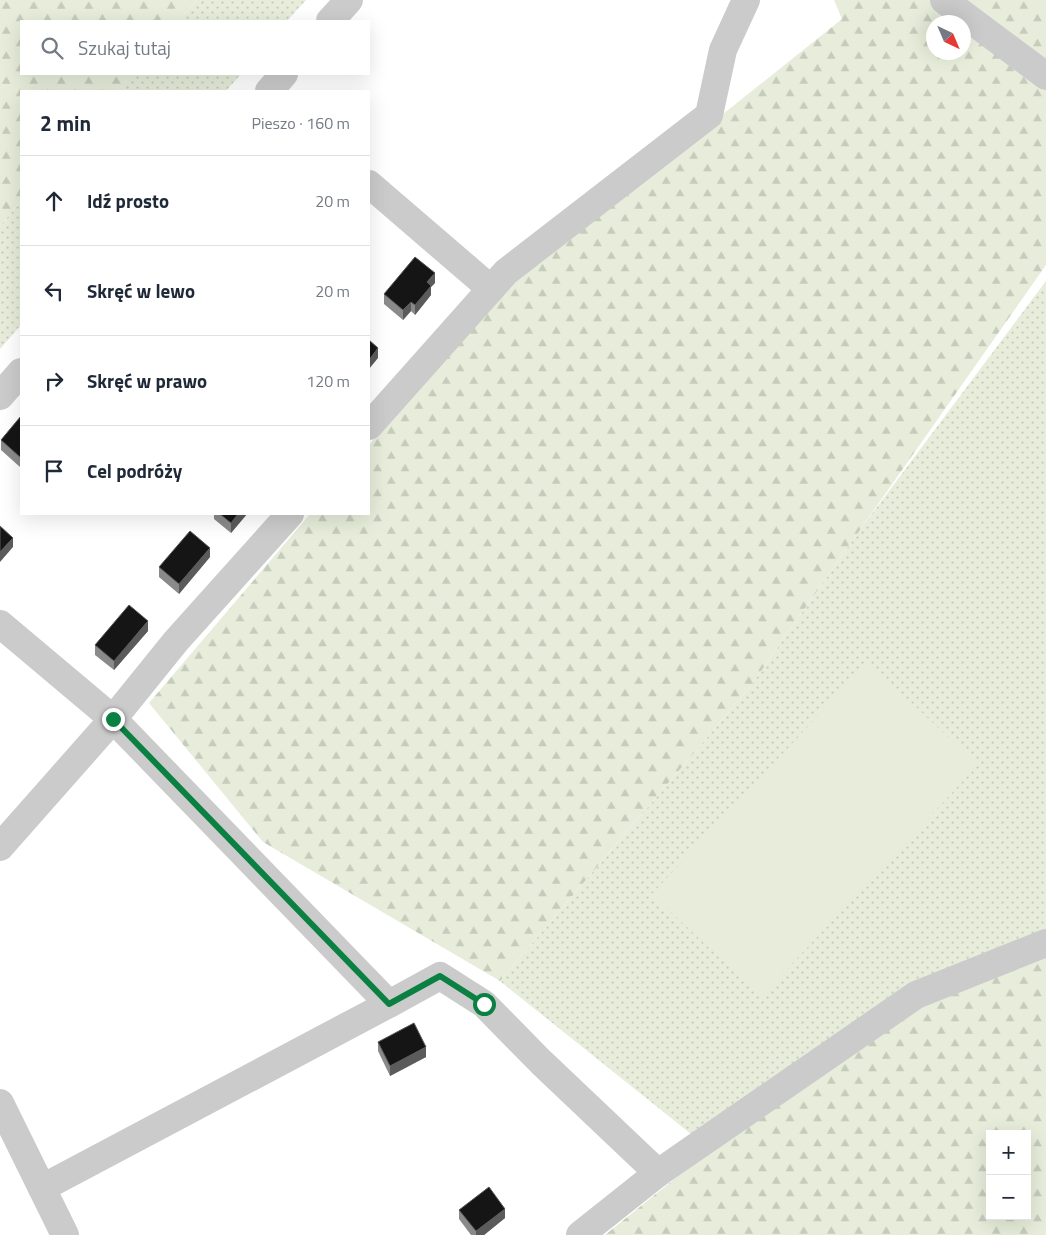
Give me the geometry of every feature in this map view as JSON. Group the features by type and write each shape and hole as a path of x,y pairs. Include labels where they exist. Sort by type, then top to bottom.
{"street":[{"path":"331,20 349,0"},
{"path":"370,425 506,272 709,115 723,50 746,0"},
{"path":"944,0 1046,76"},
{"path":"270,90 283,75"},
{"path":"370,185 492,288"},
{"path":"0,396 20,373"},
{"path":"0,846 113,719 176,641 289,515"},
{"path":"0,624 113,719 389,1004"},
{"path":"580,1235 658,1173 916,996 1046,942"},
{"path":"42,1188 440,976 484,1004 541,1062 658,1173"},
{"path":"1,1109 65,1235"}],"green space":[{"path":"0,0 197,0 179,20 20,20 20,75 131,75 118,90 20,90 20,202 0,226"},
{"path":"197,0 306,0 288,20 179,20"},
{"path":"834,0 1046,0 1046,265 749,688 500,981 263,842 149,703 309,515 370,515 370,444 493,298 842,19"},
{"path":"131,75 240,75 227,90 118,90"},
{"path":"20,202 20,326 0,349 0,226"},
{"path":"1046,281 1046,934 696,1138 500,981 749,688 862,527"},
{"path":"868,662 978,765 761,997 652,894"},
{"path":"1046,954 1046,1235 605,1235 709,1151 913,1005"}],"building":[{"path":"415,257 435,273 427,282 431,286 415,305 411,302 403,310 384,294"},
{"path":"370,341 378,348 370,359"},
{"path":"20,417 20,457 1,440"},
{"path":"221,515 237,515 231,523"},
{"path":"0,526 13,538 0,552"},
{"path":"190,531 210,548 179,584 159,567"},
{"path":"129,605 148,621 114,661 95,645"},
{"path":"414,1023 426,1047 390,1066 378,1042"},
{"path":"489,1187 505,1209 476,1231 459,1210"}],"route":[{"path":"113,719 389,1004 440,976 484,1004"}]}
